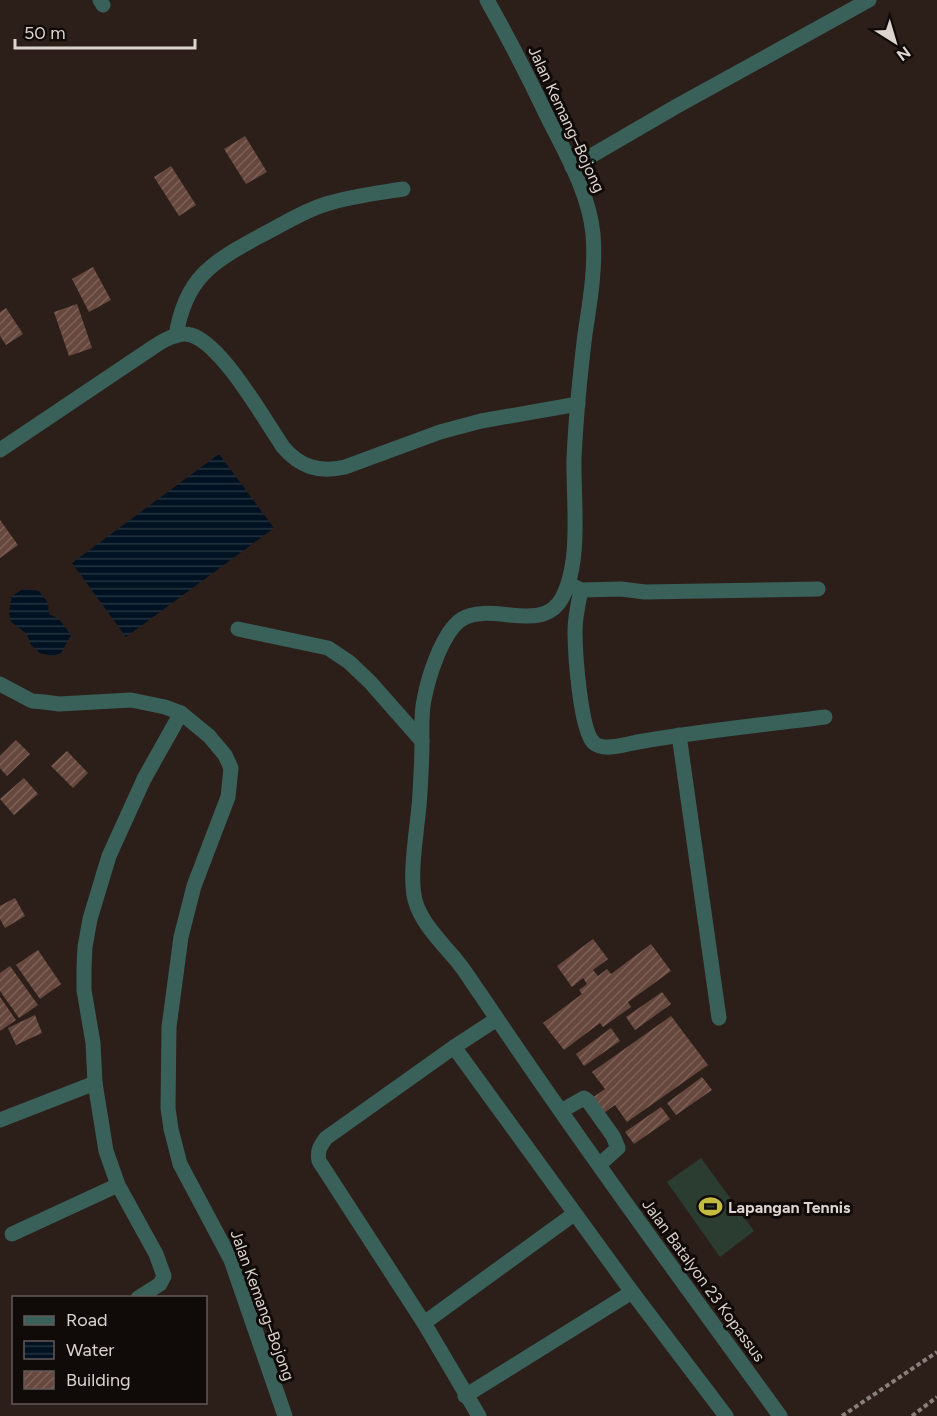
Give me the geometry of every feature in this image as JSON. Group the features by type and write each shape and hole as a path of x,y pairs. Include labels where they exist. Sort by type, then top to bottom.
{"street":[{"name":"Jalan Kemang–Bojong","path":"487,0 515,50 572,167 589,212 593,236 594,252 574,458 572,568 576,619 575,646 586,729 591,740 598,745 611,747 679,735"},
{"path":"572,167 687,100 869,0"},
{"path":"176,336 178,319 189,293 198,279 221,258 311,209 353,197 403,189"},
{"path":"0,450 152,348 176,336 191,335 225,361 290,456 313,469 331,470 345,467 440,432 481,421 578,404"},
{"path":"422,741 424,697 441,648 451,630 463,618 481,613 545,614 574,587 667,592 818,589"},
{"path":"238,629 328,648 349,662 422,741"},
{"name":"Jalan Kemang–Bojong","path":"0,684 32,701 59,704 131,700 150,702 181,713 209,736 225,755 231,768 228,797 194,886 181,937 169,1027 168,1108 180,1164 231,1260 285,1416"},
{"path":"141,1296 160,1284 164,1276 118,1185 106,1151 94,1083 93,1042 84,990 85,947 99,886 123,823 181,713"},
{"path":"719,1018 679,735 825,717"},
{"name":"Jalan Batalyon 23 Kopassus","path":"422,741 414,860 414,897 421,914 462,966 599,1165 780,1416"},
{"path":"479,1416 465,1396 424,1323 319,1161 318,1154 326,1138 497,1019"},
{"path":"454,1047 574,1214 726,1416"},
{"path":"0,1120 94,1083"},
{"path":"561,1111 584,1098 613,1136 618,1148 599,1165"},
{"path":"12,1234 118,1185"},
{"path":"424,1323 574,1214"},
{"path":"465,1396 632,1292"}],"path":[{"path":"842,1416 937,1352"},
{"path":"912,1416 937,1397"}],"green space":[{"name":"Lapangan Tennis","path":"701,1158 754,1231 720,1257 667,1182"}],"water":[{"path":"219,454 274,528 126,637 72,563"},
{"path":"23,589 39,591 48,603 49,614 59,619 71,635 61,653 53,656 40,653 31,645 27,634 11,622 9,612 12,596"}],"building":[{"path":"245,136 267,172 246,184 224,149"},
{"path":"171,166 196,205 179,216 154,177"},
{"path":"93,267 111,300 89,312 72,279"},
{"path":"77,304 92,348 69,356 54,312"},
{"path":"6,308 23,334 6,345 0,336 0,312"},
{"path":"0,520 18,545 0,558"},
{"path":"16,740 30,754 7,776 0,768 0,756"},
{"path":"67,751 88,773 73,788 51,766"},
{"path":"24,778 38,794 14,815 0,799"},
{"path":"15,898 25,916 5,928 0,919 0,906"},
{"path":"593,939 608,959 593,970 598,976 607,969 611,974 651,944 671,971 628,1002 631,1007 603,1027 600,1023 564,1050 543,1023 582,994 579,990 587,984 583,978 572,987 557,966"},
{"path":"38,950 61,984 40,999 16,965"},
{"path":"10,966 38,1005 19,1018 0,991 0,973"},
{"path":"662,992 671,1004 635,1030 626,1017"},
{"path":"0,997 16,1020 0,1031"},
{"path":"35,1015 42,1033 16,1045 8,1028"},
{"path":"671,1016 708,1065 627,1122 615,1105 601,1115 589,1100 605,1089 592,1072"},
{"path":"611,1028 620,1041 584,1066 576,1054"},
{"path":"702,1077 712,1090 676,1115 667,1103"},
{"path":"661,1107 670,1119 634,1144 625,1132"}],"place":[{"name":"Lapangan Tennis","path":"710,1207"}]}
